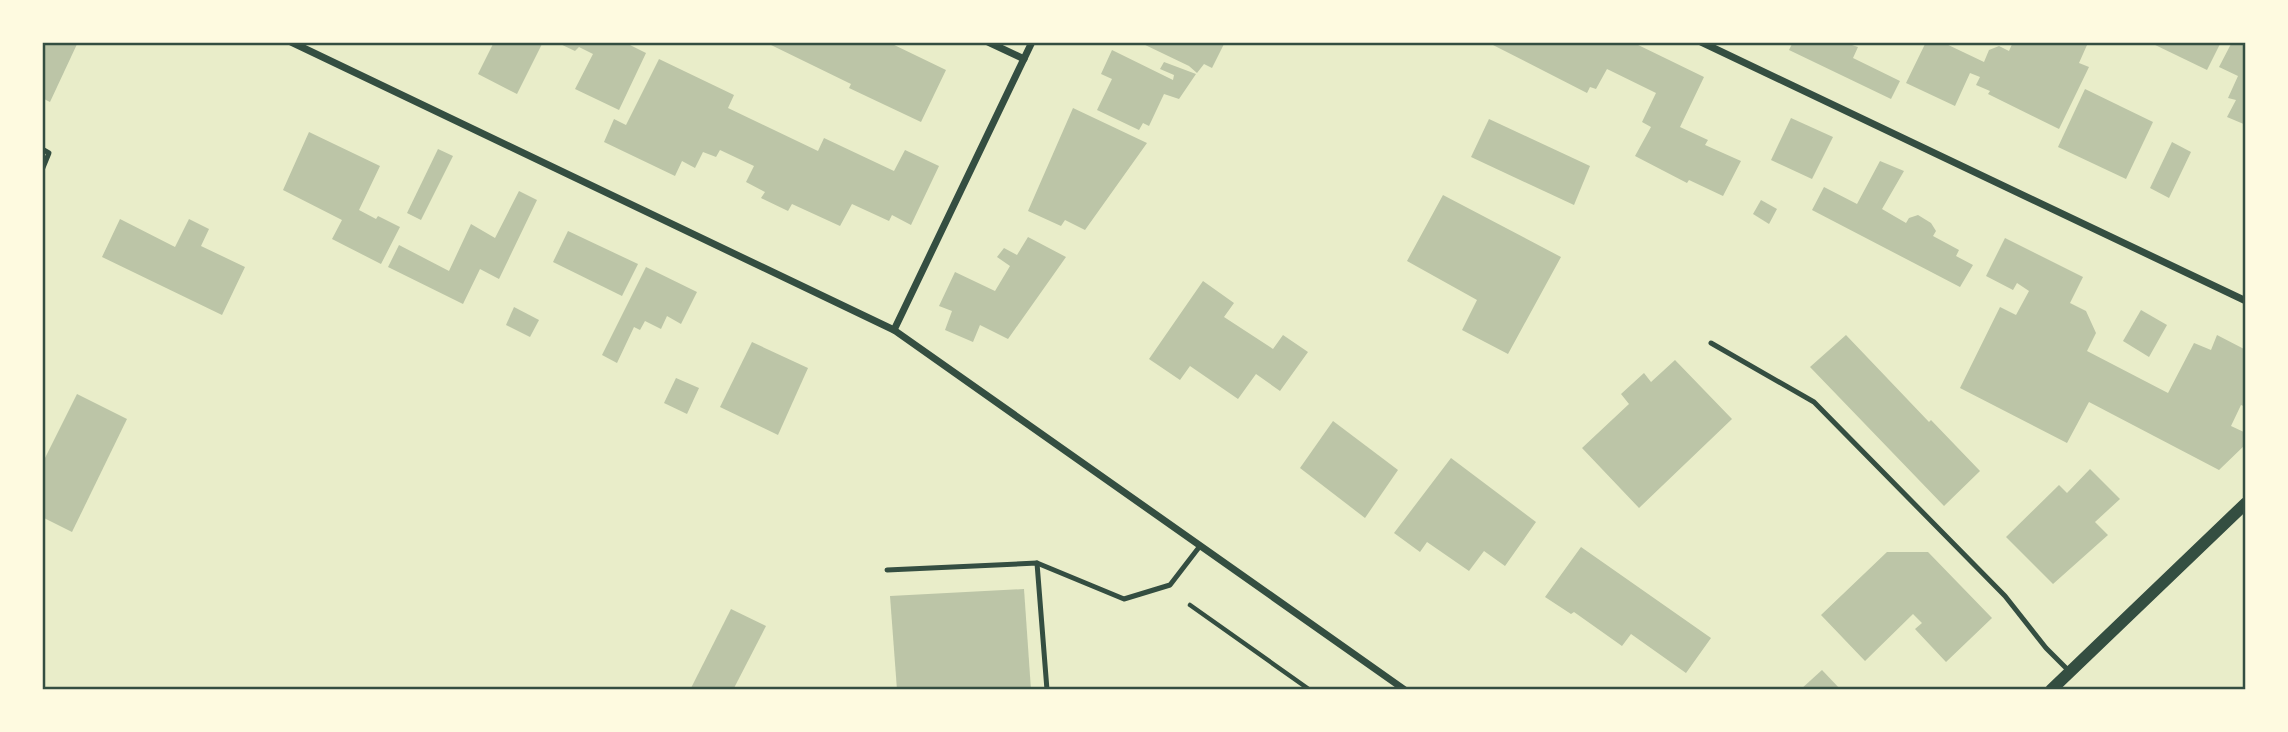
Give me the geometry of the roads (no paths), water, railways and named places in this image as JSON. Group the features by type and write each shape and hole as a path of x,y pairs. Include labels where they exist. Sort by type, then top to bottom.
{"street":[{"path":"291,42 894,330 1405,690"},
{"path":"988,42 1024,59"},
{"path":"894,330 1032,42"},
{"path":"1701,42 2246,301"},
{"path":"2051,690 2246,503"}],"lane":[{"path":"42,149 49,153 42,170"},
{"path":"1711,343 1814,402 2005,596 2046,648 2070,672"},
{"path":"887,570 1037,563 1124,599 1170,585 1200,546"},
{"path":"1037,563 1047,690"}]}
